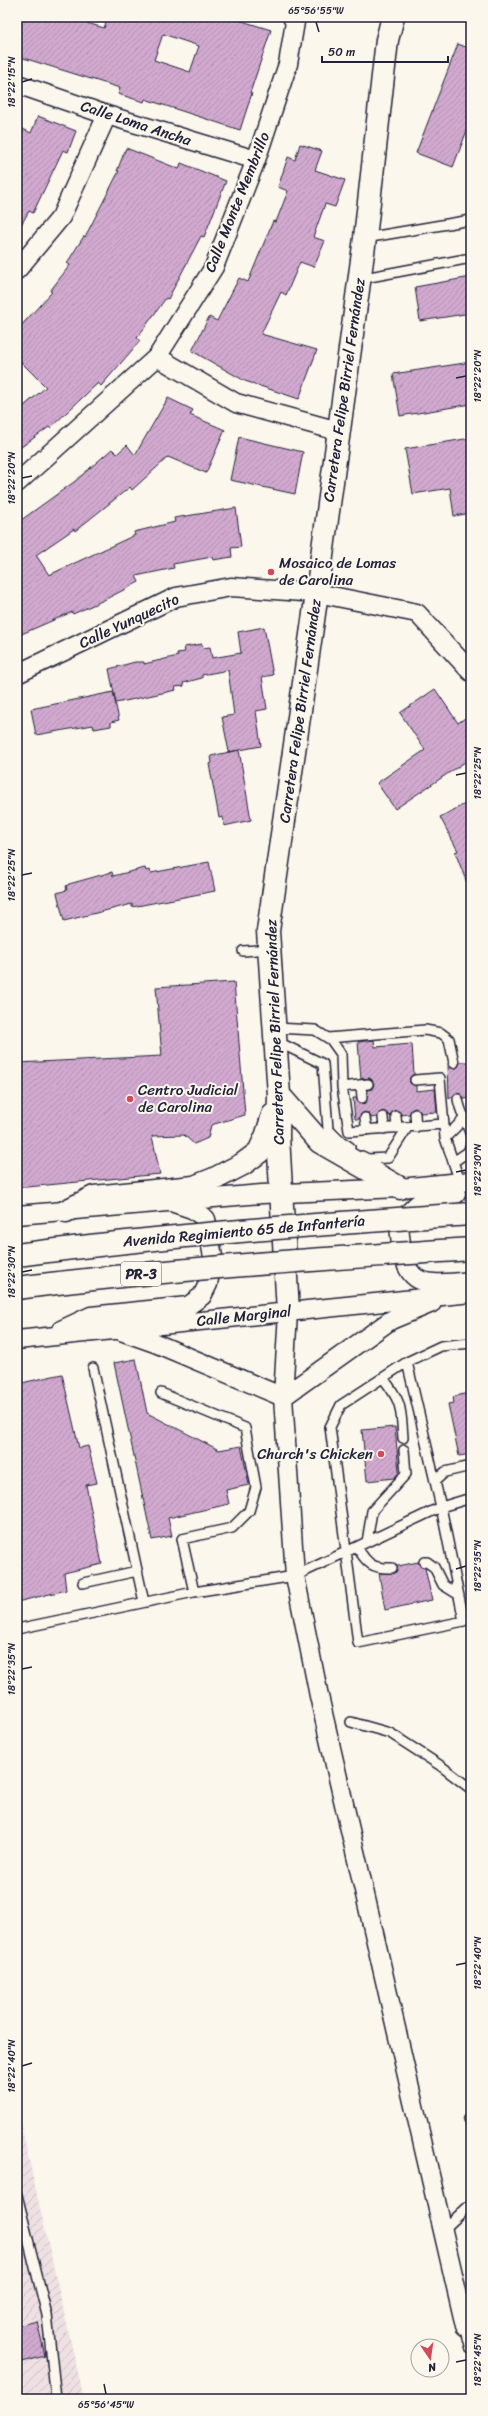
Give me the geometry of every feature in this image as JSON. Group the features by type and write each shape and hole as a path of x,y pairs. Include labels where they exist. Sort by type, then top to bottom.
{"street":[{"name":"Calle Monte Membrillo","path":"17,483 157,357 214,267 256,160 288,64 295,22 292,17"},
{"name":"Carretera Felipe Birriel Fernández","path":"288,1312 283,1193 278,1136 279,1095 268,931 317,593 365,238 387,40 393,17"},
{"name":"Calle Loma Ancha","path":"17,84 107,114 256,160"},
{"path":"17,270 61,217 107,114"},
{"path":"157,357 236,403 338,431"},
{"name":"Calle Yunquecito","path":"17,674 176,597 231,587 317,593 417,613 471,672"},
{"path":"279,1095 320,1142 400,1188"},
{"path":"66,1211 94,1197 194,1187 243,1164 259,1152 266,1137 279,1095"},
{"path":"17,1215 283,1193 467,1185"},
{"path":"467,1185 414,1204 399,1227 403,1260 408,1272 419,1281 441,1284 471,1281"},
{"path":"45,1337 91,1316 188,1306 202,1296 208,1284 213,1257 206,1219 192,1209 170,1202"},
{"name":"Avenida Regimiento 65 de Infantería","path":"17,1255 104,1244 264,1228 471,1214"},
{"name":"PR-3","path":"17,1288 108,1277 265,1262 471,1249"},
{"name":"Calle Marginal","path":"17,1340 471,1293"},
{"path":"283,1397 391,1320 450,1295"},
{"path":"288,1312 283,1397 295,1576 319,1696 444,2229 468,2325"},
{"path":"114,1329 155,1343 283,1397"}],"lane":[{"path":"365,238 471,220"},
{"path":"359,278 471,258"},
{"path":"243,951 270,949"},
{"path":"275,1034 315,1030 328,1038 341,1054 342,1087 349,1131 444,1124"},
{"path":"328,1038 425,1030 441,1033 450,1039 454,1063"},
{"path":"275,1034 323,1064 328,1128 338,1139 368,1159 388,1158 411,1127 415,1114"},
{"path":"415,1080 440,1078 445,1138 453,1162 467,1185"},
{"path":"342,1087 364,1084 362,1098"},
{"path":"458,1099 460,1111 466,1117 471,1136"},
{"path":"396,1116 397,1128"},
{"path":"382,1117 384,1129"},
{"path":"445,1138 466,1117"},
{"path":"365,1118 367,1130"},
{"path":"453,1162 468,1152 471,1144"},
{"path":"407,1362 441,1507 459,1595 468,1620 358,1643 345,1554 330,1427 341,1405 407,1362 441,1346 471,1343"},
{"path":"93,1368 144,1602"},
{"path":"383,1378 397,1395 401,1406 403,1438"},
{"path":"161,1393 246,1428 256,1487 249,1511 232,1528 182,1539 194,1592"},
{"path":"367,1542 372,1511 400,1483 406,1474 404,1450"},
{"path":"435,1481 445,1472 471,1466"},
{"path":"17,1629 194,1592 295,1576 345,1554 441,1507 471,1498"},
{"path":"357,1547 365,1561 379,1569 392,1568"},
{"path":"424,1562 427,1562 434,1567 443,1585 459,1595"},
{"path":"83,1583 137,1571"},
{"path":"351,1722 390,1733 441,1766 471,1789"},
{"path":"471,2116 468,2118 471,2124"},
{"path":"17,2195 47,2315 56,2399"},
{"path":"444,2229 471,2204"},
{"path":"468,2325 471,2349"}],"shaded area":[{"path":"17,2108 84,2399 17,2399"}],"building":[{"path":"17,17 67,17 104,28 108,17 240,17 239,20 271,30 250,93 252,93 240,130 145,99 144,102 118,94 120,88 17,56","holes":["163,34 199,46 190,72 154,60"]},
{"path":"458,44 471,49 471,120 453,167 416,153"},
{"path":"38,116 76,131 68,152 63,150 33,213 29,211 17,232 17,126 31,133"},
{"path":"300,144 322,151 315,170 345,180 335,207 325,204 313,237 325,241 314,267 300,262 286,295 281,292 261,334 317,350 299,399 245,381 192,351 209,317 217,321 239,278 248,282 273,221 276,222 288,191 278,187 288,157 295,160"},
{"path":"126,148 179,169 181,163 226,181 204,237 201,236 168,299 166,298 137,338 140,341 101,386 98,383 50,428 49,427 17,450 17,412 46,387 17,358 17,330 52,292 50,291 70,265 67,263 84,236 85,237 119,171 117,171"},
{"path":"471,277 471,313 420,321 415,287"},
{"path":"471,362 471,404 400,416 393,374"},
{"path":"168,398 193,410 190,415 225,430 206,473 168,457 132,490 130,487 75,531 74,529 36,555 49,575 135,535 134,532 175,522 174,518 236,508 241,547 231,548 232,557 213,560 212,557 173,564 174,568 136,576 139,582 106,599 17,636 17,523 74,482 112,449 117,454 127,445 135,455"},
{"path":"239,437 303,452 295,494 230,480"},
{"path":"471,438 471,513 454,516 450,488 413,494 405,449"},
{"path":"264,627 273,675 262,677 267,709 256,711 261,746 229,752 222,717 234,715 228,670 202,675 202,678 183,683 184,686 175,687 176,690 116,703 109,669 135,662 144,662 144,664 178,656 177,653 185,652 184,647 202,644 203,648 210,647 212,658 241,653 238,632"},
{"path":"435,689 458,723 471,714 471,758 395,809 377,783 425,750 400,713"},
{"path":"113,692 119,720 111,722 111,726 94,729 93,725 36,735 31,709"},
{"path":"239,750 251,820 224,826 223,817 219,818 209,764 212,763 211,756"},
{"path":"465,804 471,816 470,891 455,852 458,851 440,817"},
{"path":"209,862 215,891 132,907 132,904 64,921 57,893 67,890 66,886 69,884 112,872 113,876 145,868 146,871 150,870 151,873"},
{"name":"Centro Judicial de Carolina","path":"234,982 245,1115 211,1125 208,1138 194,1144 184,1135 152,1136 160,1174 17,1188 17,1063 162,1056 156,987"},
{"path":"374,1040 375,1047 412,1044 414,1074 410,1077 410,1083 416,1086 416,1091 435,1089 437,1112 421,1113 418,1109 414,1108 409,1114 402,1115 395,1110 389,1116 382,1111 377,1117 371,1118 369,1114 364,1112 359,1119 355,1119 353,1098 356,1098 360,1104 366,1103 367,1090 372,1089 374,1084 370,1078 361,1079 358,1042"},
{"path":"460,1062 471,1062 471,1098 464,1099 462,1095 457,1093 449,1099 448,1063 450,1067 455,1069"},
{"path":"136,1359 147,1413 219,1450 241,1446 249,1485 226,1490 229,1504 168,1518 172,1536 152,1540 114,1363"},
{"path":"62,1374 79,1448 88,1446 97,1483 86,1485 102,1564 64,1573 66,1590 17,1602 17,1384"},
{"path":"471,1392 471,1454 459,1456 448,1404 454,1403 453,1397"},
{"name":"Church's Chicken","path":"395,1427 399,1472 394,1478 367,1481 362,1430"},
{"path":"418,1562 421,1567 425,1568 432,1600 385,1610 379,1573 395,1573 398,1566"},
{"path":"37,2321 45,2356 17,2363 17,2326"}],"place":[{"name":"Mosaico de Lomas de Carolina","path":"271,572"},
{"name":"Centro Judicial de Carolina","path":"130,1099"},
{"name":"Church's Chicken","path":"381,1454"}]}
